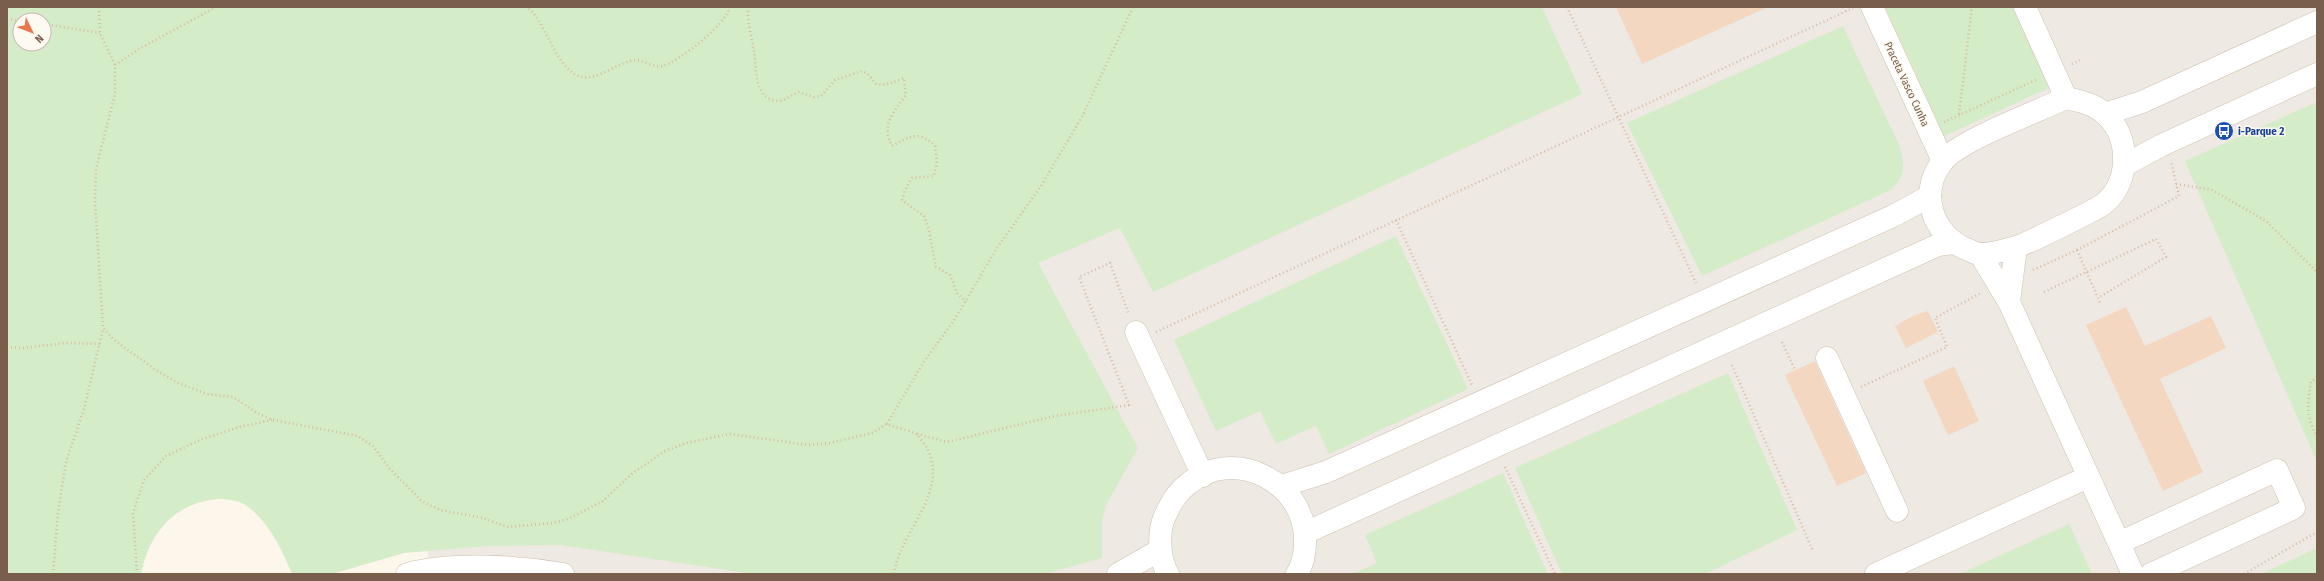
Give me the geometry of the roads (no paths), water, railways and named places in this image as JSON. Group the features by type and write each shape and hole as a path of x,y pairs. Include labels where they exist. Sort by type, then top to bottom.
{"street":[{"name":"Praceta Vasco Cunha","path":"1872,7 1943,161"},
{"path":"2025,7 2066,98"},
{"path":"2105,114 2142,102 2317,22"},
{"path":"2125,165 2162,145 2317,74"},
{"path":"1980,254 2016,247 2105,203 2120,182 2125,165 2124,145 2117,128 2105,114 2086,102 2066,98 1965,145 1943,161 1933,180 1930,196 1932,211 1941,231 1953,243 1980,254 2005,281"},
{"path":"1282,486 1326,472 1893,216 1930,196"},
{"path":"1305,533 1938,245 1953,243"},
{"path":"2016,247 2005,281 2009,302 2133,574"},
{"path":"1137,336 1203,476"},
{"path":"1827,358 1897,511"},
{"path":"1168,574 1160,550 1162,525 1171,502 1188,483 1211,471 1236,468 1260,473 1282,486 1293,500 1302,516 1305,533 1305,553 1297,574"},
{"path":"2119,543 2277,470 2294,508 2151,574"},
{"path":"1876,574 2088,477"},
{"path":"1118,574 1160,550"},
{"path":"407,574 448,568 534,569 563,574"}],"place":[{"name":"i-Parque 2","path":"2224,131"}]}
